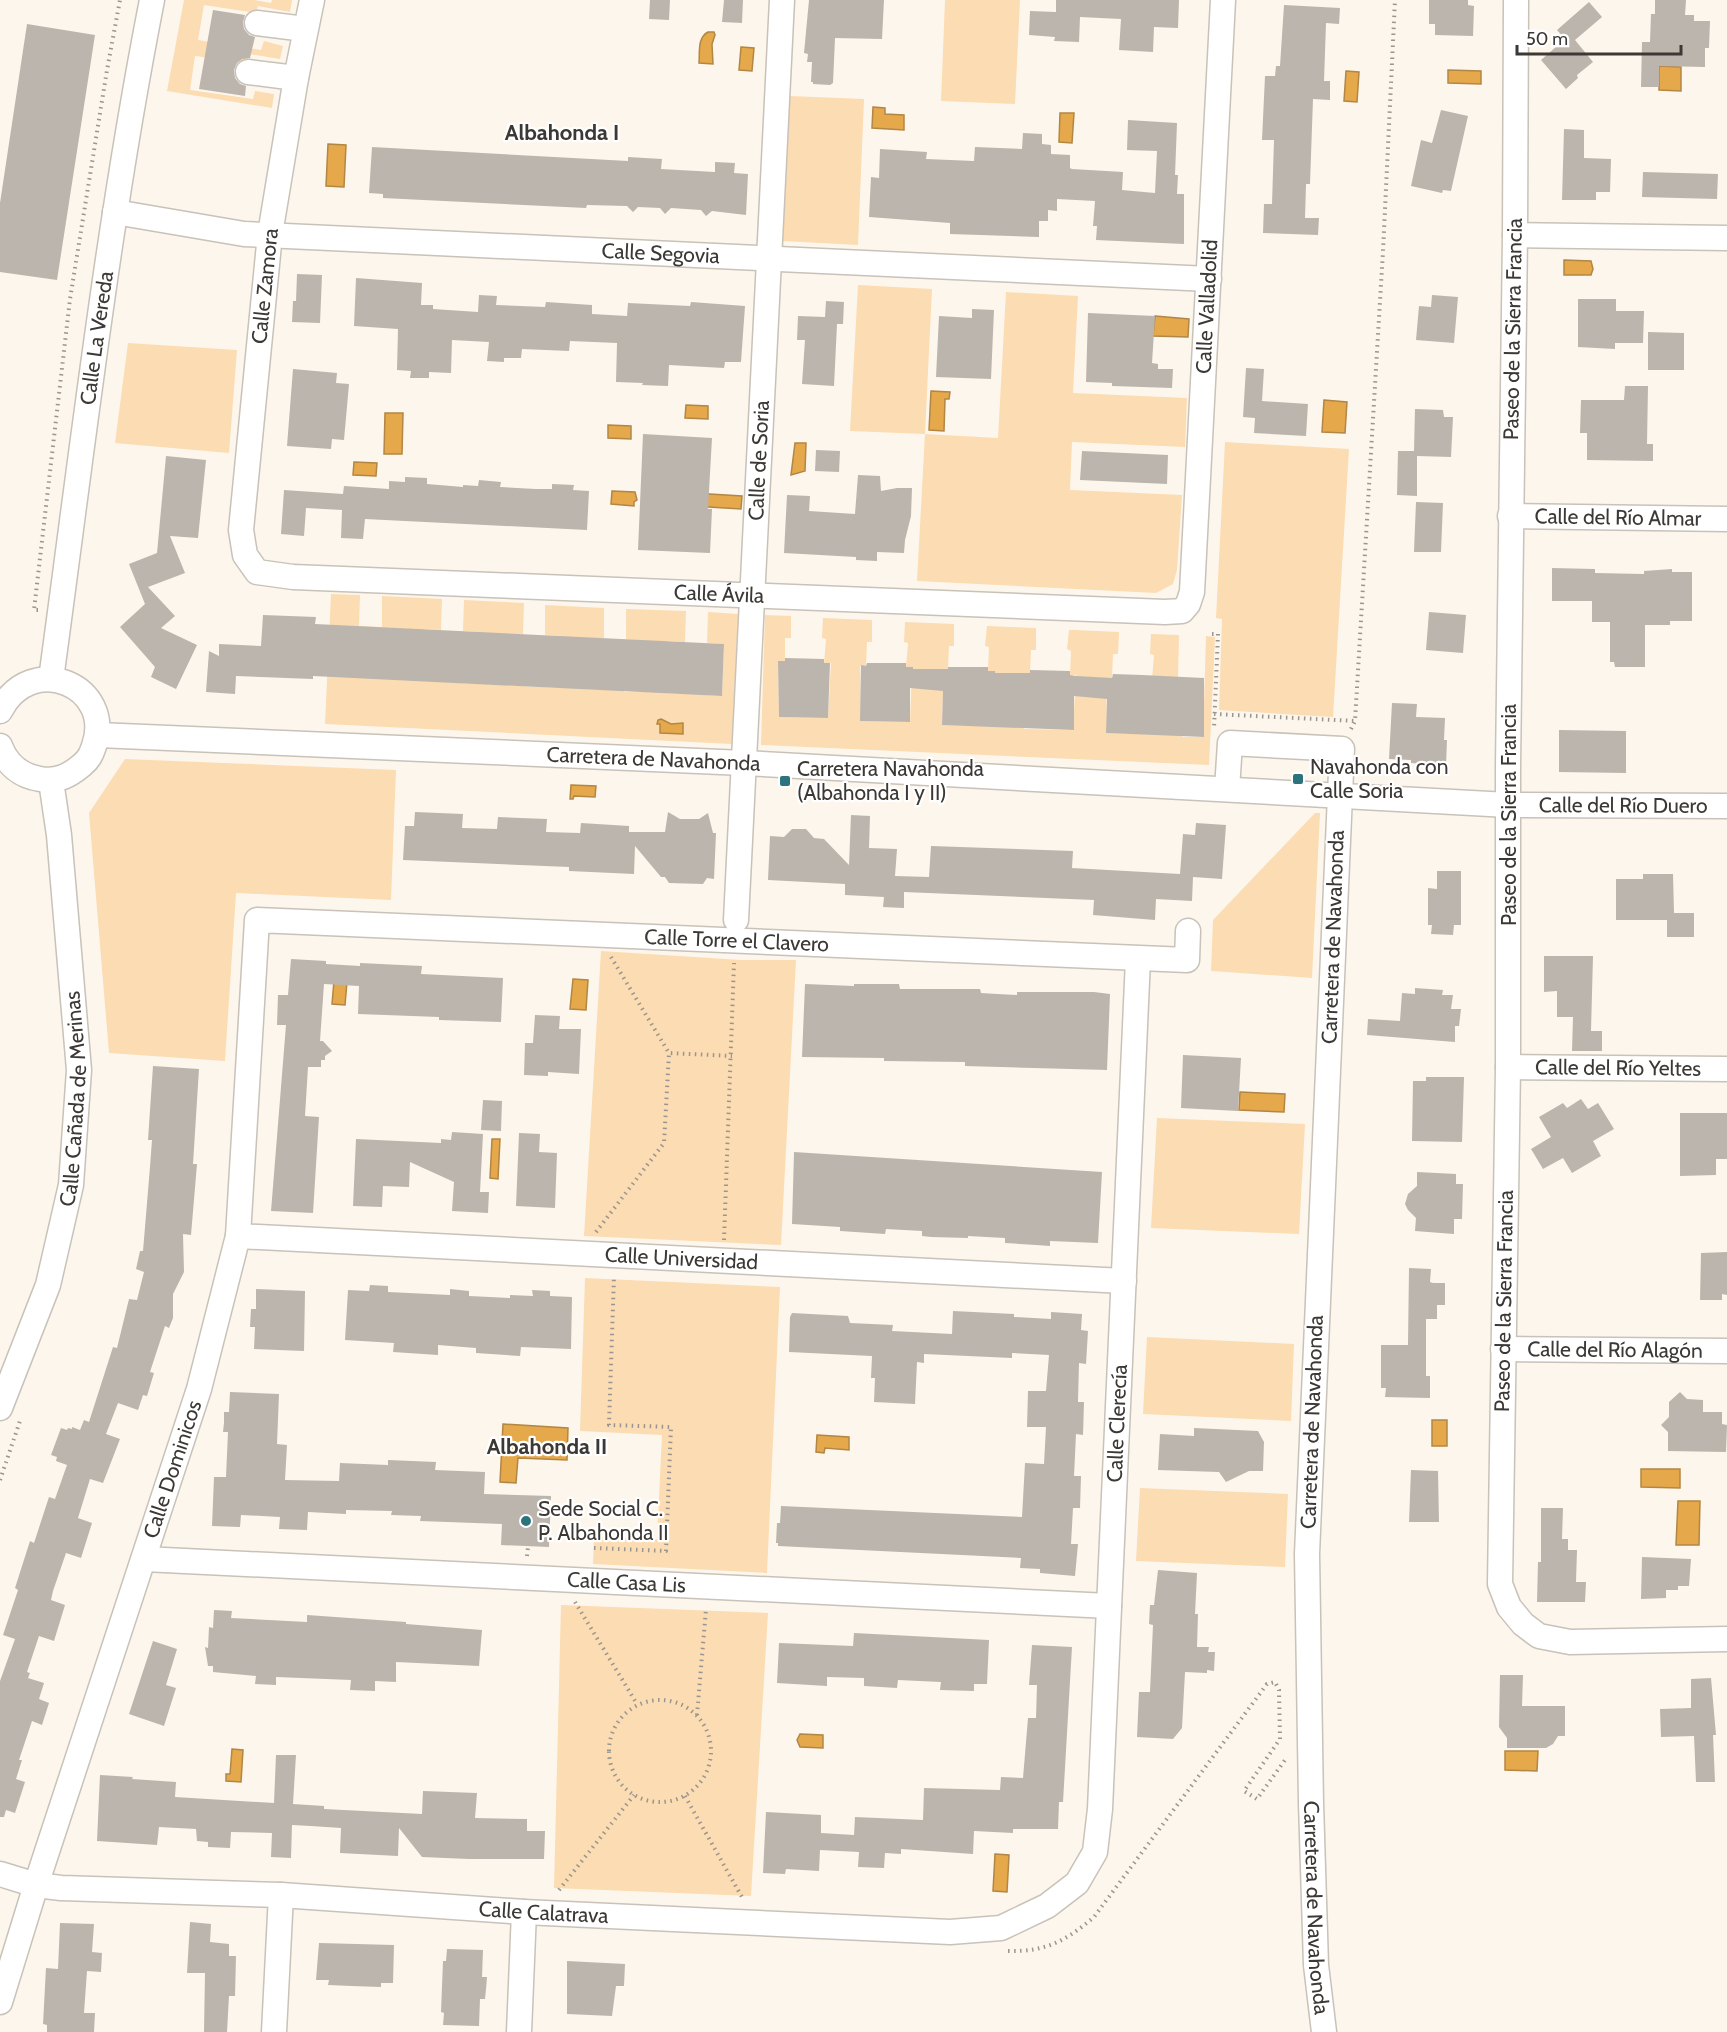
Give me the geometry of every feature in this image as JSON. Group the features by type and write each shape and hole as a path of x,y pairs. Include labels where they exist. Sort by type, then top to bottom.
{"street":[{"name":"Calle La Vereda","path":"51,679 115,212 136,77 152,0"},
{"name":"Calle Zamora","path":"257,572 245,555 242,530 270,234 296,78 312,0"},
{"name":"Calle de Soria","path":"736,920 782,0"},
{"name":"Calle Valladolid","path":"1182,611 1188,604 1192,592 1223,0"},
{"name":"Paseo de la Sierra Francia","path":"1515,0 1508,1066 1500,1584 1509,1607 1522,1624 1539,1636 1570,1642 1727,1639"},
{"path":"257,23 305,29"},
{"path":"248,72 296,78"},
{"name":"Calle Segovia","path":"115,212 244,234 1209,279"},
{"path":"1515,236 1727,238"},
{"name":"Calle del Río Almar","path":"1510,516 1727,519"},
{"name":"Calle Ávila","path":"257,572 293,577 1182,611"},
{"path":"0,711 6,699 18,687 34,680 51,679 70,684 86,697 96,715 98,735 90,758 71,775 51,781 28,777 17,771 3,755 0,746"},
{"name":"Carretera de Navahonda","path":"98,735 744,763 1339,795 1307,1554 1315,1954 1324,2032"},
{"path":"1227,789 1230,743 1342,750 1339,795"},
{"name":"Calle Cañada de Merinas","path":"0,1408 48,1285 71,1185 79,1070 59,835 51,781"},
{"name":"Calle del Río Duero","path":"1339,795 1508,805 1727,806"},
{"name":"Calle Torre el Clavero","path":"257,920 1186,960 1188,931"},
{"name":"Calle Dominicos","path":"0,2002 36,1885 199,1389 238,1236 257,920"},
{"name":"Calle Clerecía","path":"1077,1883 1095,1852 1100,1809 1138,959"},
{"name":"Calle del Río Yeltes","path":"1508,1066 1727,1069"},
{"name":"Calle Universidad","path":"238,1236 1124,1281"},
{"name":"Calle del Río Alagón","path":"1503,1349 1727,1351"},
{"name":"Calle Casa Lis","path":"144,1559 1109,1606"},
{"name":"Calle Calatrava","path":"0,1874 36,1885 61,1888 281,1896 524,1912 950,1932 1001,1928 1047,1906 1077,1883"},
{"path":"274,2032 281,1896"},
{"path":"519,2032 524,1912"}],"path":[{"path":"46,611 34,610 70,299 106,70 120,0"},
{"path":"1342,750 1355,721 1383,251 1395,0"},
{"path":"1212,634 1218,634 1213,737"},
{"path":"1214,714 1355,721"},
{"path":"590,1240 664,1143 669,1053 606,948"},
{"path":"723,1247 735,954"},
{"path":"669,1053 732,1056"},
{"path":"594,1548 666,1551 671,1427 609,1425 614,1276"},
{"path":"574,1602 637,1704"},
{"path":"697,1714 706,1608"},
{"path":"1005,1950 1024,1951 1050,1947 1077,1932 1094,1917 1267,1684 1275,1682 1279,1690 1280,1739 1244,1791 1257,1799 1285,1760 1292,1759"},
{"path":"652,1699 669,1699 697,1714 706,1728 711,1743 711,1759 702,1780 685,1796 668,1802 650,1801 634,1795 622,1785 613,1772 609,1757 609,1741 624,1713 637,1704 652,1699"},
{"path":"559,1890 634,1795"},
{"path":"685,1796 743,1899"}],"shaded area":[{"path":"184,0 254,0 271,3 272,0 292,0 290,12 258,6 256,13 204,5 198,40 261,50 264,41 283,46 280,59 249,54 247,62 195,56 190,90 253,99 255,91 274,94 272,108 167,91"},
{"path":"945,0 1020,0 1015,104 941,101"},
{"path":"708,32 714,32 715,35 712,44 713,64 699,63 702,38"},
{"path":"741,47 754,48 752,71 739,70"},
{"path":"1659,66 1681,67 1681,91 1659,90"},
{"path":"1448,70 1481,71 1481,84 1448,83"},
{"path":"1346,71 1359,72 1357,102 1344,101"},
{"path":"790,96 864,99 858,245 783,241"},
{"path":"873,107 885,108 885,114 904,115 904,130 872,128"},
{"path":"1060,113 1074,113 1072,143 1059,142"},
{"path":"328,144 346,145 344,187 326,186"},
{"path":"1564,260 1591,261 1593,269 1591,275 1564,275"},
{"path":"858,285 932,289 925,434 850,431"},
{"path":"1006,292 1078,296 1073,393 1187,398 1185,447 1072,442 1070,490 1182,495 1177,570 1173,584 1156,593 917,581 925,434 998,438"},
{"path":"1155,316 1189,319 1188,337 1153,336"},
{"path":"128,343 237,350 229,453 115,443"},
{"path":"931,391 950,392 949,399 945,399 944,431 929,430"},
{"path":"1324,400 1347,402 1345,433 1322,432"},
{"path":"686,405 708,406 708,419 685,418"},
{"path":"385,413 403,413 402,454 384,454"},
{"path":"608,425 631,426 631,439 608,438"},
{"path":"1225,442 1349,449 1333,717 1219,710 1222,619 1216,618"},
{"path":"795,443 806,443 805,471 791,475"},
{"path":"354,462 377,463 376,476 353,475"},
{"path":"612,491 635,492 637,500 634,506 611,504"},
{"path":"693,493 742,496 741,509 692,506"},
{"path":"331,594 360,595 359,626 398,628 382,627 382,596 442,599 441,630 424,629 461,675 461,683 477,684 480,632 463,631 464,600 524,603 523,634 506,634 503,685 560,688 562,636 545,635 545,605 604,608 604,638 587,638 584,689 601,690 602,682 624,683 624,692 640,692 643,641 626,639 626,609 686,611 685,642 668,641 666,693 682,694 705,687 705,695 722,696 724,644 707,643 708,612 738,614 732,744 325,724"},
{"path":"765,615 791,616 791,638 785,638 785,661 778,662 779,717 828,718 831,663 824,663 826,639 822,638 823,618 872,620 872,642 867,642 866,666 860,666 861,721 910,722 912,667 906,667 908,643 904,642 905,622 954,624 954,646 949,646 948,669 943,691 942,725 991,726 995,671 988,671 989,647 985,646 987,626 1036,628 1036,650 1031,650 1030,673 1025,695 1024,729 1073,730 1076,675 1070,675 1071,651 1067,649 1069,630 1074,630 1119,632 1118,654 1113,654 1112,678 1106,678 1107,733 1156,734 1152,679 1154,655 1150,654 1151,634 1179,635 1178,677 1183,678 1182,737 1203,737 1206,636 1215,637 1209,765 761,745"},
{"path":"661,719 671,724 683,723 683,734 660,733 660,724 657,724"},
{"path":"125,759 396,770 391,900 236,893 225,1061 109,1053 89,813"},
{"path":"571,785 596,786 595,797 574,796 570,799"},
{"path":"1315,813 1320,813 1312,978 1211,971 1213,920"},
{"path":"601,951 741,960 796,960 781,1245 584,1236"},
{"path":"573,979 588,980 586,1010 570,1009"},
{"path":"334,981 347,982 345,1005 332,1004"},
{"path":"1240,1092 1285,1094 1284,1112 1239,1110"},
{"path":"1157,1118 1305,1124 1299,1234 1151,1228"},
{"path":"492,1139 500,1139 498,1179 490,1178"},
{"path":"585,1278 780,1287 767,1573 593,1564 594,1537 657,1539 662,1435 580,1431"},
{"path":"1147,1337 1294,1344 1291,1421 1143,1414"},
{"path":"1432,1420 1447,1420 1447,1446 1432,1446"},
{"path":"503,1424 568,1428 567,1460 518,1458 516,1483 500,1482"},
{"path":"817,1435 849,1437 849,1450 825,1448 824,1453 816,1452"},
{"path":"1641,1469 1680,1469 1680,1488 1641,1487"},
{"path":"1140,1488 1288,1494 1285,1567 1136,1561"},
{"path":"1678,1501 1700,1501 1699,1545 1676,1545"},
{"path":"561,1605 768,1613 751,1896 554,1888"},
{"path":"800,1734 823,1735 823,1748 800,1747 797,1740"},
{"path":"232,1749 243,1750 241,1782 226,1781 226,1774 230,1774"},
{"path":"1505,1751 1538,1751 1537,1771 1505,1770"},
{"path":"995,1854 1009,1855 1007,1892 993,1891"}],"building":[{"path":"650,0 670,0 669,20 649,19"},
{"path":"724,0 743,0 742,23 722,22"},
{"path":"809,0 884,0 882,39 835,38 833,83 830,85 811,82 812,62 807,62 808,54 804,53"},
{"path":"1056,0 1179,0 1178,28 1154,27 1153,52 1119,50 1121,19 1080,17 1079,42 1054,41 1055,37 1029,35 1030,11 1056,12"},
{"path":"1429,0 1468,0 1468,5 1474,6 1473,36 1435,35 1435,24 1429,24"},
{"path":"1655,0 1686,0 1685,15 1694,15 1694,21 1710,21 1709,48 1705,48 1705,67 1659,66 1659,87 1641,87 1642,42 1650,42 1651,14 1655,14"},
{"path":"1589,2 1602,17 1575,40 1593,62 1577,75 1578,78 1566,89 1541,60 1565,39 1557,30"},
{"path":"1284,5 1340,8 1339,24 1326,23 1324,81 1330,81 1330,100 1313,99 1310,184 1306,184 1305,218 1319,218 1318,235 1263,233 1264,204 1272,204 1274,140 1262,140 1265,76 1275,76 1276,66 1280,66"},
{"path":"213,10 245,15 244,29 249,35 255,37 250,58 242,59 234,70 235,78 240,84 246,86 245,96 199,89"},
{"path":"27,24 95,35 57,280 0,272 0,203"},
{"path":"1441,110 1468,116 1451,191 1443,190 1442,193 1411,186 1421,140 1432,143"},
{"path":"1128,120 1177,123 1175,175 1178,175 1177,194 1184,194 1184,244 1096,240 1097,226 1093,226 1095,201 1057,199 1057,211 1048,210 1048,221 1039,221 1039,237 950,234 950,223 869,217 871,177 879,178 880,149 927,152 926,159 974,161 975,147 1022,149 1023,133 1042,134 1042,144 1051,145 1051,154 1070,155 1070,168 1072,169 1123,172 1122,190 1155,193 1157,151 1127,150"},
{"path":"1564,129 1584,130 1584,158 1611,159 1610,192 1596,192 1596,200 1562,200"},
{"path":"372,147 628,161 628,157 662,159 661,169 715,172 715,162 735,163 734,173 748,174 746,215 712,211 706,216 701,210 671,208 665,214 660,208 638,207 633,212 627,206 587,205 586,208 383,198 383,194 369,193"},
{"path":"1643,172 1718,174 1717,199 1642,197"},
{"path":"297,274 322,275 320,323 292,322 293,301 296,301"},
{"path":"356,278 422,283 421,305 433,305 433,309 478,312 479,295 497,296 496,305 545,307 546,302 592,305 592,314 627,316 628,303 690,306 691,302 745,306 741,362 725,362 724,368 669,365 668,386 642,385 643,383 616,382 617,343 570,341 569,351 522,349 521,358 504,358 504,362 487,361 489,342 452,340 451,373 429,372 429,378 410,378 411,371 397,370 398,329 354,326"},
{"path":"1432,295 1458,297 1454,343 1416,340 1419,306 1431,307"},
{"path":"1578,299 1616,299 1616,311 1644,311 1643,343 1615,343 1615,349 1578,347"},
{"path":"826,301 844,302 843,324 837,324 834,386 802,384 805,340 797,340 798,316 825,317"},
{"path":"972,309 994,310 991,379 936,377 939,316 972,318"},
{"path":"1088,313 1155,316 1152,363 1158,364 1158,369 1173,369 1172,388 1112,386 1112,383 1086,382"},
{"path":"1648,332 1684,333 1684,370 1648,370"},
{"path":"1246,368 1264,369 1262,401 1308,404 1306,436 1254,433 1255,418 1243,417"},
{"path":"293,369 337,373 336,383 349,384 344,440 332,439 331,449 287,446"},
{"path":"1625,386 1648,386 1647,444 1653,444 1653,461 1587,460 1587,433 1580,433 1581,400 1624,400"},
{"path":"1415,409 1443,410 1444,417 1453,417 1451,457 1417,456 1417,496 1397,495 1398,451 1414,451"},
{"path":"643,434 712,438 708,509 712,509 710,553 638,550"},
{"path":"816,450 840,451 839,472 815,471"},
{"path":"1082,451 1168,455 1167,484 1080,480"},
{"path":"166,456 206,460 198,538 170,536 185,573 148,587 175,616 161,628 197,645 176,689 151,677 155,667 120,627 145,604 129,564 157,553"},
{"path":"858,475 880,476 881,491 912,488 911,516 904,553 877,552 877,561 856,560 856,557 784,553 787,495 810,496 809,511 855,514"},
{"path":"405,477 427,478 427,484 463,487 463,485 478,486 479,480 501,482 500,487 536,489 552,489 552,484 574,485 573,490 589,491 587,530 365,519 363,539 341,538 342,510 306,508 304,536 281,534 284,490 343,494 344,486 389,489 389,481 405,482"},
{"path":"1416,502 1443,503 1441,552 1414,552"},
{"path":"1552,568 1595,569 1595,573 1644,574 1644,571 1672,569 1672,572 1692,572 1692,621 1670,621 1670,625 1645,625 1645,667 1615,667 1614,662 1610,662 1610,622 1592,622 1592,601 1552,601"},
{"path":"1429,612 1466,615 1463,653 1426,650"},
{"path":"263,615 316,617 315,624 724,644 722,696 313,676 313,679 236,676 235,694 206,692 209,651 219,656 219,644 261,646"},
{"path":"785,658 824,659 824,663 830,663 828,718 779,717 778,661 785,661"},
{"path":"867,663 906,663 906,667 913,667 913,669 988,667 988,671 995,671 995,673 1030,673 1030,670 1070,671 1070,675 1076,676 1112,678 1113,674 1204,678 1204,737 1106,733 1107,699 1074,696 1074,730 942,725 943,691 910,688 910,722 860,721 861,665 866,666"},
{"path":"1392,703 1417,704 1416,717 1445,718 1446,766 1389,759"},
{"path":"1559,730 1626,731 1626,773 1559,772"},
{"path":"415,812 463,814 462,828 497,829 498,817 547,819 546,832 580,833 581,823 629,826 629,832 665,832 668,812 680,819 699,819 708,813 713,833 716,833 714,879 707,878 703,884 669,883 665,877 661,877 635,846 634,874 569,871 569,867 403,860 405,826 414,826"},
{"path":"851,815 870,816 869,848 897,849 895,876 929,877 931,846 1073,851 1072,868 1180,874 1183,834 1195,835 1196,823 1226,825 1222,879 1193,877 1192,901 1156,899 1155,920 1093,915 1094,900 904,892 904,908 883,907 884,897 845,895 845,884 768,880 770,836 784,837 792,829 806,829 814,838 824,839 849,865"},
{"path":"1437,871 1461,871 1461,925 1454,925 1453,935 1431,934 1432,925 1428,925 1428,888 1437,889"},
{"path":"1643,874 1673,874 1674,913 1694,913 1694,937 1667,937 1667,920 1616,920 1616,879 1643,879"},
{"path":"1544,956 1593,956 1591,1031 1602,1031 1602,1051 1572,1051 1573,1017 1557,1017 1557,991 1544,992"},
{"path":"291,959 360,966 360,963 422,966 421,974 503,978 501,1022 358,1014 359,986 324,984 320,1041 323,1041 332,1051 325,1056 325,1060 321,1060 321,1067 308,1067 305,1116 319,1117 313,1213 271,1211 286,1025 277,1025 278,995 288,995"},
{"path":"805,984 854,986 854,984 899,984 900,989 980,989 981,993 1017,995 1017,992 1110,994 1107,1070 965,1066 965,1062 884,1061 884,1058 802,1057"},
{"path":"1415,988 1443,990 1442,995 1453,995 1451,1009 1461,1009 1459,1026 1455,1026 1455,1042 1367,1035 1368,1019 1400,1021 1402,993 1415,994"},
{"path":"535,1015 560,1016 559,1029 581,1029 579,1074 548,1072 548,1076 524,1075 525,1043 533,1043"},
{"path":"1183,1055 1241,1058 1238,1111 1181,1108"},
{"path":"153,1066 199,1069 193,1164 197,1164 191,1235 183,1234 184,1272 173,1294 173,1318 169,1328 165,1326 150,1372 154,1373 147,1396 143,1395 138,1410 118,1403 106,1434 120,1439 103,1483 90,1479 78,1518 92,1523 81,1558 66,1553 51,1600 65,1605 54,1641 39,1636 27,1672 30,1673 28,1678 44,1683 39,1699 49,1703 42,1725 32,1721 19,1760 22,1760 16,1779 25,1782 15,1813 6,1810 4,1817 0,1817 0,1681 15,1639 3,1635 18,1590 15,1588 30,1541 34,1543 49,1497 55,1499 67,1465 56,1461 57,1457 51,1455 61,1428 67,1430 72,1427 80,1430 84,1420 89,1422 113,1347 117,1348 129,1299 137,1300 144,1272 136,1269 140,1251 143,1251 152,1140 148,1140"},
{"path":"1426,1077 1464,1077 1462,1142 1412,1141 1413,1081 1426,1081"},
{"path":"1581,1099 1588,1109 1598,1103 1614,1129 1593,1141 1601,1156 1572,1173 1563,1158 1543,1169 1531,1149 1551,1137 1539,1117 1563,1103 1567,1108"},
{"path":"483,1100 502,1101 501,1131 481,1130"},
{"path":"1680,1113 1727,1113 1727,1159 1716,1159 1716,1175 1680,1176"},
{"path":"452,1132 483,1134 480,1192 489,1192 488,1213 452,1211 454,1182 410,1162 409,1187 383,1186 382,1207 353,1206 356,1139 441,1143 441,1139 451,1140"},
{"path":"519,1133 540,1134 539,1152 557,1153 555,1208 516,1206"},
{"path":"794,1152 1102,1172 1098,1243 1050,1241 1050,1246 1005,1243 1005,1238 931,1237 922,1236 922,1231 886,1229 885,1234 840,1231 840,1227 792,1224"},
{"path":"1417,1172 1456,1174 1456,1184 1463,1184 1462,1219 1454,1219 1454,1234 1415,1231 1416,1218 1405,1204 1408,1194 1417,1186"},
{"path":"1727,1252 1727,1295 1722,1294 1722,1300 1700,1300 1701,1253"},
{"path":"1409,1268 1431,1269 1430,1282 1445,1283 1445,1305 1437,1305 1437,1319 1426,1319 1426,1376 1430,1376 1430,1398 1385,1397 1386,1388 1381,1388 1381,1345 1408,1345"},
{"path":"370,1285 388,1286 388,1292 450,1295 450,1289 469,1291 469,1296 510,1298 510,1295 533,1296 532,1290 550,1291 550,1296 572,1297 571,1349 521,1347 520,1356 476,1353 476,1348 438,1345 438,1355 393,1352 394,1343 345,1340 348,1290 369,1291"},
{"path":"256,1289 305,1291 304,1351 254,1349 255,1327 250,1327 251,1309 256,1309"},
{"path":"953,1311 1014,1314 1014,1317 1051,1319 1051,1312 1082,1314 1081,1330 1088,1331 1086,1364 1079,1363 1078,1402 1084,1402 1083,1435 1076,1434 1074,1476 1081,1476 1080,1508 1073,1508 1071,1544 1078,1544 1075,1576 1040,1573 1040,1569 1020,1568 1021,1558 778,1546 776,1543 777,1523 780,1523 781,1506 1022,1517 1025,1463 1044,1464 1046,1427 1027,1427 1028,1391 1046,1391 1049,1355 1012,1353 1012,1358 924,1354 924,1363 917,1362 915,1404 874,1402 875,1378 871,1378 872,1356 789,1352 792,1313 848,1316 850,1323 893,1325 892,1331 952,1334"},
{"path":"230,1392 279,1394 277,1444 287,1445 285,1480 339,1481 340,1463 388,1465 388,1460 436,1462 435,1470 485,1472 484,1494 551,1496 549,1547 501,1545 502,1524 420,1521 421,1516 391,1515 392,1511 346,1510 346,1514 308,1512 307,1530 279,1529 280,1517 241,1515 240,1527 212,1526 214,1477 226,1477 228,1432 223,1432 224,1412 229,1412"},
{"path":"1680,1392 1687,1399 1703,1400 1703,1412 1722,1412 1722,1424 1727,1425 1726,1452 1668,1451 1668,1432 1661,1425 1669,1417 1669,1402"},
{"path":"1194,1428 1258,1431 1264,1442 1263,1471 1249,1471 1226,1482 1219,1472 1158,1470 1160,1434 1194,1436"},
{"path":"1411,1470 1438,1471 1439,1522 1409,1522"},
{"path":"1541,1508 1563,1508 1562,1539 1568,1539 1568,1550 1577,1550 1576,1582 1586,1582 1585,1602 1537,1602 1538,1562 1541,1562"},
{"path":"1642,1557 1691,1559 1689,1586 1678,1586 1678,1590 1666,1590 1666,1598 1641,1599"},
{"path":"1158,1570 1197,1573 1195,1614 1198,1614 1197,1647 1209,1647 1208,1652 1215,1652 1214,1671 1185,1672 1182,1728 1173,1739 1137,1737 1139,1692 1150,1692 1153,1625 1149,1624 1150,1605 1154,1605"},
{"path":"214,1610 232,1611 231,1618 307,1622 307,1615 482,1630 479,1666 396,1662 396,1682 375,1681 375,1691 350,1690 351,1680 276,1677 276,1685 255,1684 256,1676 213,1672 213,1666 208,1666 205,1647 208,1648 209,1627 213,1628"},
{"path":"854,1633 989,1640 987,1684 974,1684 974,1691 940,1690 941,1682 898,1680 897,1688 864,1686 864,1678 827,1677 827,1686 777,1683 779,1643 853,1646"},
{"path":"153,1641 177,1649 166,1685 176,1688 164,1726 129,1714"},
{"path":"1032,1645 1072,1647 1063,1802 1059,1802 1058,1829 1013,1829 1013,1833 974,1831 973,1854 901,1849 901,1854 885,1853 884,1868 858,1867 859,1852 820,1850 819,1871 786,1869 785,1874 763,1873 766,1812 821,1815 821,1833 854,1835 855,1817 923,1820 924,1788 1000,1790 1001,1777 1023,1778 1028,1718 1036,1718 1037,1685 1029,1685"},
{"path":"1500,1675 1523,1675 1522,1706 1565,1706 1565,1736 1558,1736 1553,1744 1546,1748 1507,1748 1507,1738 1499,1727"},
{"path":"1711,1678 1716,1735 1713,1735 1715,1782 1696,1782 1694,1736 1661,1737 1660,1709 1691,1708 1691,1679"},
{"path":"276,1755 296,1755 293,1804 324,1806 324,1809 422,1814 423,1791 477,1793 475,1818 527,1819 527,1831 545,1831 544,1859 422,1857 399,1828 398,1856 340,1853 341,1828 292,1825 291,1858 271,1857 272,1833 231,1832 230,1848 208,1847 208,1842 197,1841 196,1829 159,1827 157,1845 97,1841 100,1775 176,1782 175,1797 274,1803"},
{"path":"190,1922 211,1924 210,1942 229,1944 229,1956 236,1956 235,1996 229,1996 227,2032 204,2032 205,1973 187,1973"},
{"path":"60,1923 94,1924 92,1952 102,1953 101,1972 87,1971 84,2013 95,2013 94,2032 47,2032 47,2025 43,2024 46,1968 58,1969"},
{"path":"319,1943 394,1945 393,1983 381,1983 381,1987 352,1986 328,1985 329,1980 316,1980"},
{"path":"447,1949 483,1950 482,1977 487,1977 485,1999 480,1999 479,2026 443,2025 444,2013 441,2012 443,1961 446,1961"},
{"path":"567,1961 625,1964 624,1986 616,1986 612,2016 567,2014"}],"place":[{"name":"Navahonda con Calle Soria","path":"1298,779"},
{"name":"Carretera Navahonda (Albahonda I y II)","path":"785,781"},
{"name":"Sede Social C. P. Albahonda II","path":"526,1521"}],"district":[{"name":"Albahonda I","path":"562,132"},
{"name":"Albahonda II","path":"547,1446"}]}
